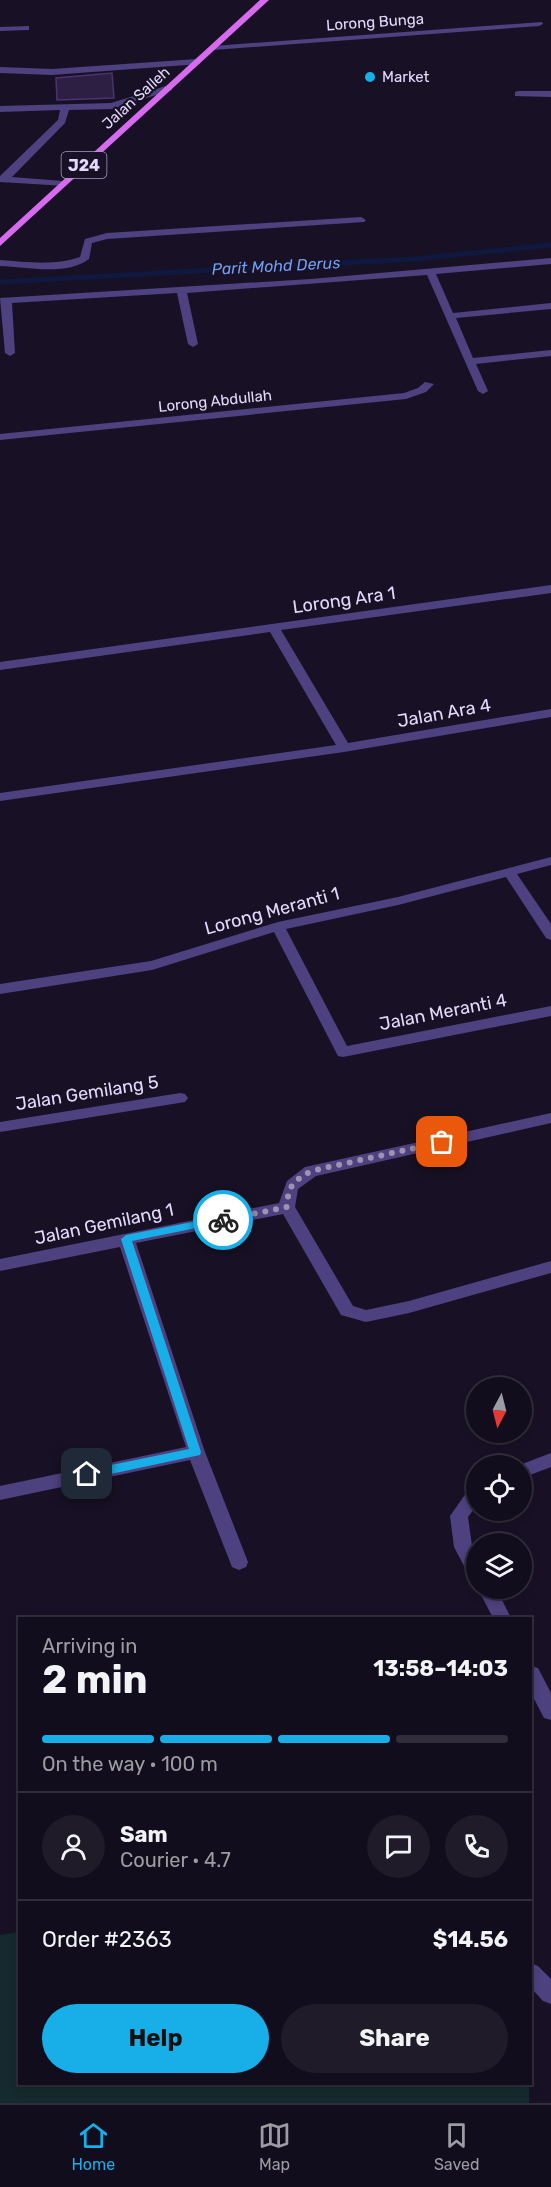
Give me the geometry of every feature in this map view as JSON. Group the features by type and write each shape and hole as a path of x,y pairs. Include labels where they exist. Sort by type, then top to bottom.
{"main road":[{"name":"Jalan Salleh","path":"0,243 265,0"}],"street":[{"name":"Lorong Bunga","path":"213,48 539,24"},
{"path":"0,28 26,28"},
{"path":"0,70 41,72 197,62"},
{"path":"0,109 112,106 169,88"},
{"path":"518,94 551,94"},
{"path":"2,179 62,121 65,108"},
{"path":"2,179 63,184"},
{"path":"0,263 78,262 84,259 88,241 107,236 361,220"},
{"path":"10,353 3,301 430,272 551,261"},
{"path":"430,272 483,391"},
{"path":"182,290 193,344"},
{"path":"450,316 551,306"},
{"path":"470,362 551,353"},
{"name":"Lorong Abdullah","path":"0,437 406,396 415,394 429,384"},
{"name":"Lorong Ara 1","path":"0,666 142,644 551,589"},
{"path":"274,627 344,748"},
{"name":"Jalan Ara 4","path":"0,797 344,748 551,713"},
{"name":"Lorong Meranti 1","path":"0,989 152,965 278,926 398,901 551,861"},
{"path":"509,872 551,935"},
{"name":"Jalan Meranti 4","path":"278,926 343,1052 551,1011"},
{"name":"Jalan Gemilang 5","path":"0,1127 180,1098"},
{"path":"551,1118 311,1171 297,1179 288,1191 287,1207 347,1311 366,1316 409,1307 551,1267"},
{"name":"Jalan Gemilang 1","path":"0,1265 287,1207"},
{"path":"126,1239 196,1452 239,1562"},
{"path":"0,1493 196,1452"},
{"path":"532,1467 551,1460"},
{"path":"466,1506 459,1516 463,1547 466,1552"},
{"path":"492,1599 501,1617"},
{"path":"532,1676 551,1712"},
{"path":"532,1974 551,1994"}],"green space":[{"path":"18,1932 18,2085 529,2085 529,2103 0,2103 0,1935"}],"building":[{"path":"112,73 114,98 57,100 56,78"}],"waterway":[{"name":"Parit Mohd Derus","path":"0,282 414,259 551,245"}],"way so far":[{"path":"223,1220 287,1207 288,1191 297,1179 311,1171 442,1142"}],"place":[{"name":"Market","path":"370,77"}],"route":[{"path":"87,1474 196,1452 126,1239 223,1220"}]}
